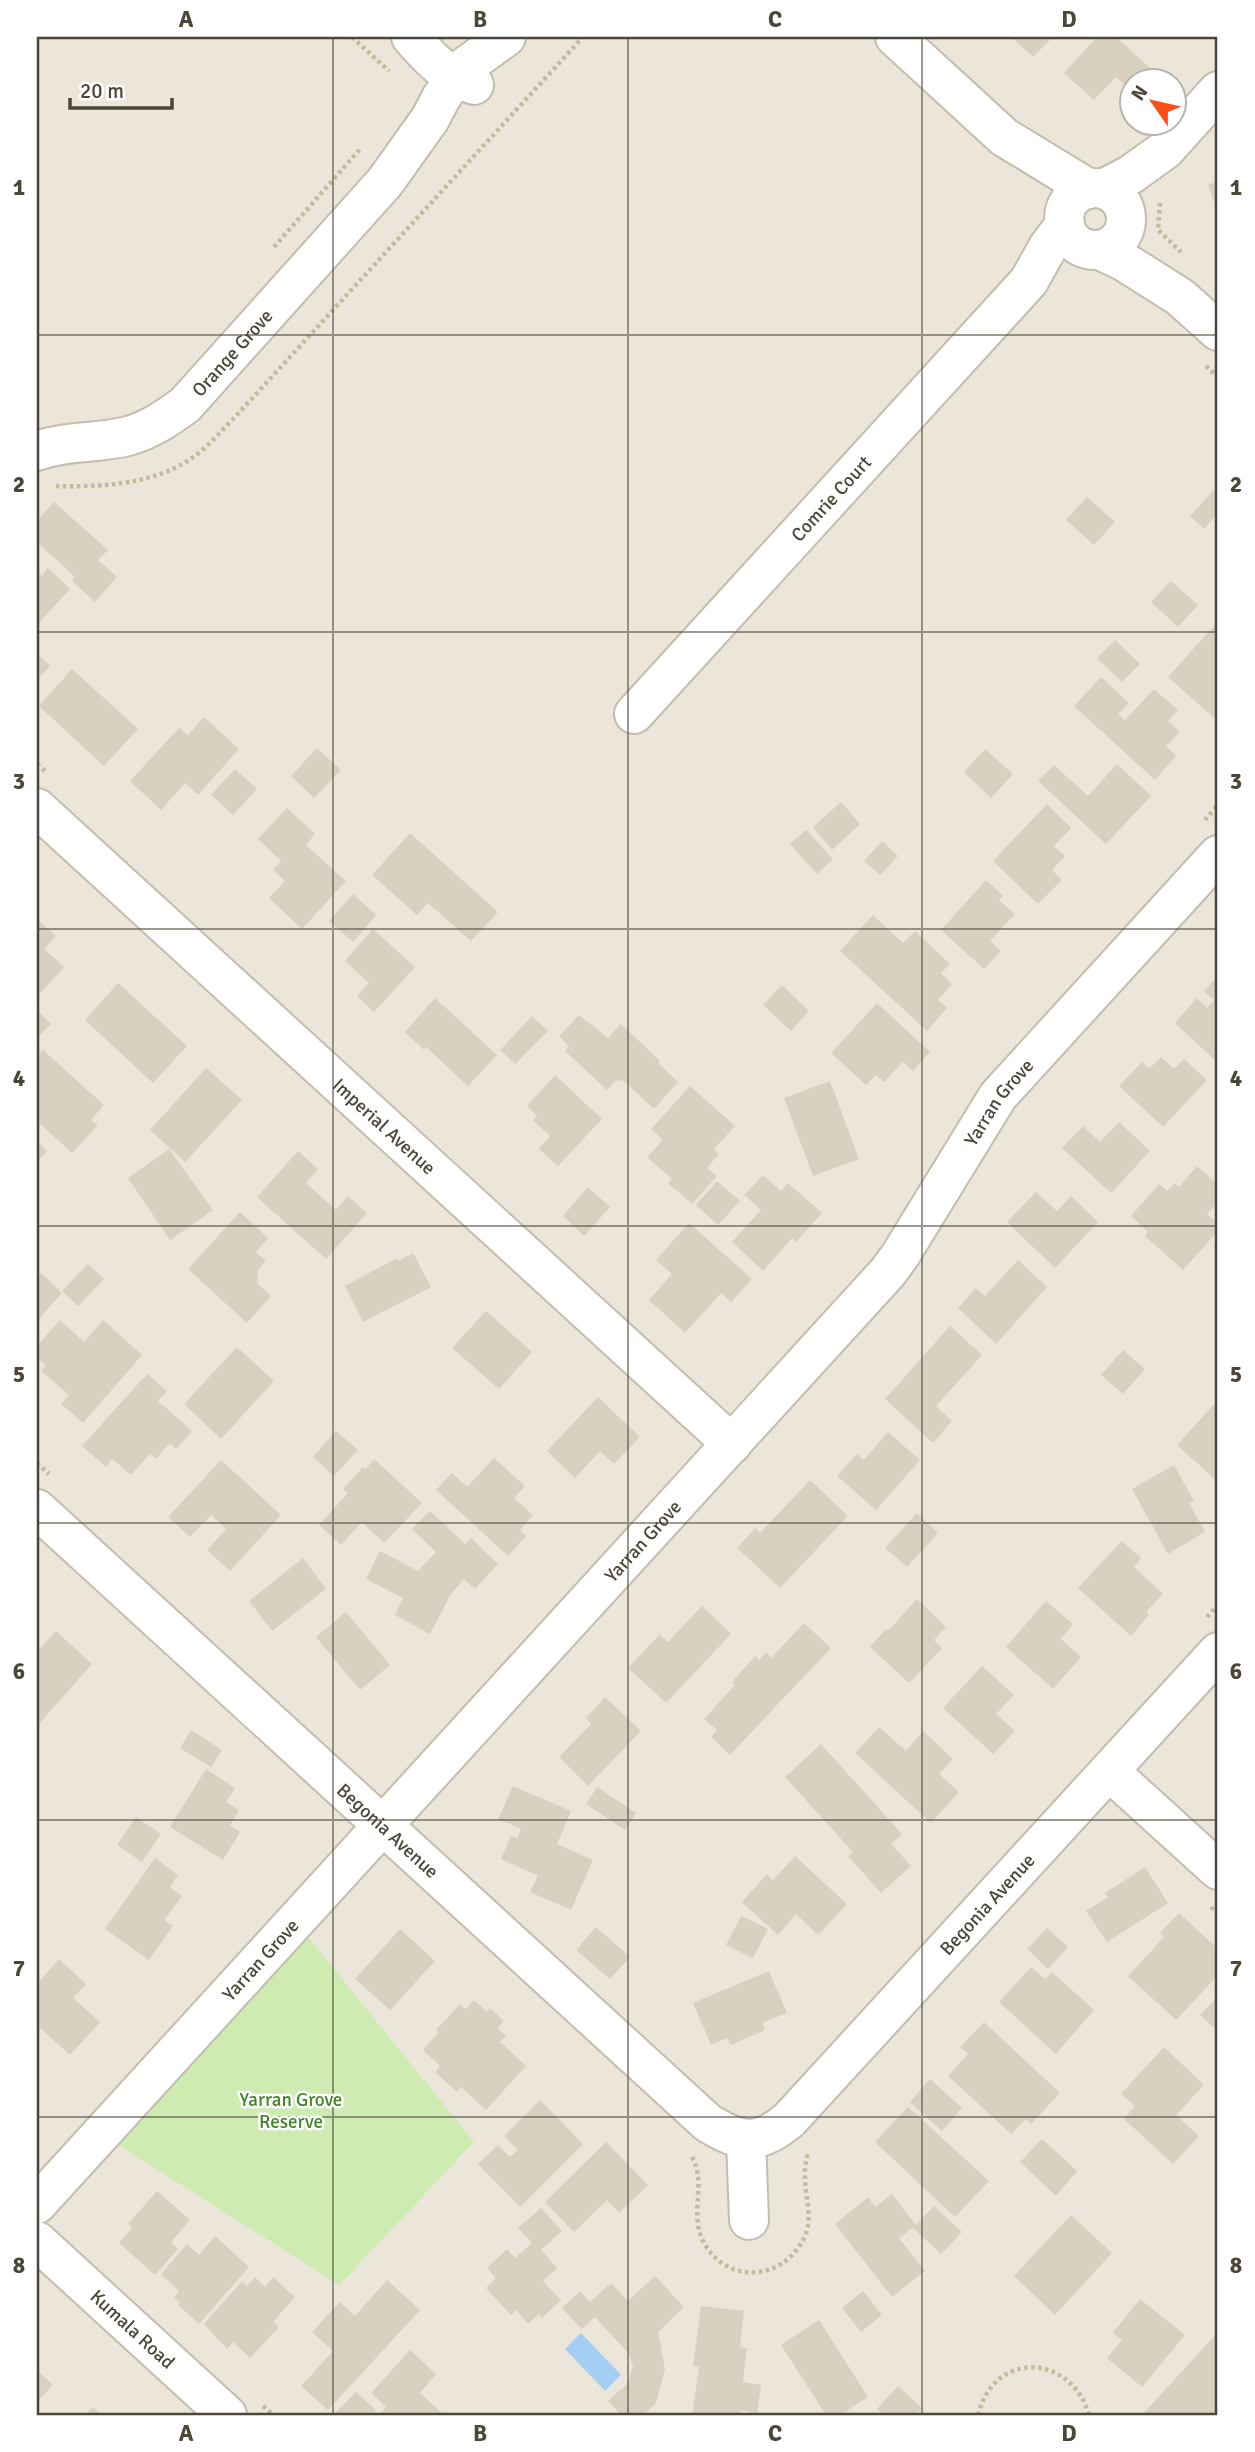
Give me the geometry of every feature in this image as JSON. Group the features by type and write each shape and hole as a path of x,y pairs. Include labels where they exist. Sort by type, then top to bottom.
{"street":[{"path":"411,37 436,65 465,77"},
{"path":"432,37 450,50 465,77"},
{"name":"Orange Grove","path":"37,451 60,443 128,436 155,425 175,412 207,382 385,182 420,160 436,145 450,128 464,99 465,77 506,37"},
{"name":"Orange Grove","path":"465,77 509,62 534,37"},
{"path":"895,37 1004,136 1078,235 1180,297 1218,331"},
{"path":"1078,235 1113,245 1118,240 1125,228 1121,204 1130,175 1165,150 1218,92"},
{"path":"1004,136 1121,204 1180,297"},
{"path":"1078,235 1072,200 1121,204"},
{"name":"Comrie Court","path":"634,714 1029,281 1048,247 1078,235"},
{"name":"Imperial Avenue","path":"37,808 732,1444"},
{"name":"Yarran Grove","path":"37,2204 888,1272 998,1096 1218,855"},
{"name":"Begonia Avenue","path":"37,1509 708,2123 732,2137 746,2140 771,2135 789,2120 1109,1771 1209,1638"},
{"path":"1109,1771 1218,1870"},
{"path":"746,2140 749,2220"},
{"name":"Kumala Road","path":"37,2241 227,2415"}],"path":[{"path":"352,37 392,73"},
{"path":"268,254 367,142"},
{"path":"1121,204 1158,230 1188,258"},
{"path":"1209,1638 1218,1605"},
{"path":"688,2151 698,2173 696,2217 703,2242 721,2261 742,2272 754,2273 766,2272 791,2257 806,2234 808,2209 803,2174 814,2144"},
{"path":"978,2415 986,2393 1003,2376 1034,2367 1045,2367 1065,2378 1081,2395 1089,2415"}],"shaded area":[{"path":"37,37 1218,37 1218,2415 37,2415"}],"green space":[{"name":"Yarran Grove Reserve","path":"296,1922 474,2142 339,2285 101,2134"}],"water":[{"path":"581,2333 621,2375 605,2391 565,2349"}],"building":[{"path":"1011,37 1053,37 1033,57"},
{"path":"1097,37 1116,37 1148,66 1118,66 1118,79 1116,77 1094,100 1064,73"},
{"path":"1218,181 1218,212 1208,185"},
{"path":"1214,490 1218,494 1218,513 1204,529 1190,516"},
{"path":"1087,497 1115,522 1094,545 1066,520"},
{"path":"54,502 108,550 98,560 117,577 95,602 72,581 75,577 37,542 37,521"},
{"path":"48,568 70,589 37,625 37,571 42,576"},
{"path":"1171,581 1198,605 1178,627 1151,602"},
{"path":"1214,626 1218,630 1218,714 1214,718 1168,677"},
{"path":"1115,640 1140,664 1122,682 1097,658"},
{"path":"37,654 50,666 37,680"},
{"path":"72,669 138,729 104,766 39,706"},
{"path":"1101,677 1129,703 1118,714 1125,720 1154,689 1178,710 1168,721 1180,732 1166,746 1176,756 1155,780 1074,706"},
{"path":"204,717 239,749 198,795 185,783 161,810 130,781 179,728 188,735"},
{"path":"317,748 341,770 314,798 291,776"},
{"path":"985,749 1013,774 991,798 964,772"},
{"path":"1117,764 1151,796 1106,844 1038,781 1054,765 1088,796"},
{"path":"235,769 257,789 233,815 211,795"},
{"path":"841,802 860,824 832,850 813,827"},
{"path":"1047,804 1071,828 1054,846 1065,856 1052,870 1062,880 1038,904 993,861"},
{"path":"287,808 315,834 306,845 346,881 302,929 269,898 285,881 273,870 281,861 258,839"},
{"path":"806,830 833,859 817,874 790,844"},
{"path":"410,833 498,912 471,941 428,903 417,915 372,875"},
{"path":"882,841 898,856 880,875 864,861"},
{"path":"986,880 1003,896 999,900 1015,914 990,941 1001,951 984,969 941,930"},
{"path":"353,894 376,915 353,942 329,921"},
{"path":"873,915 903,943 915,931 950,964 941,973 952,984 938,1000 947,1008 927,1031 840,951"},
{"path":"37,919 56,936 44,949 64,967 37,997"},
{"path":"373,929 415,967 374,1012 357,996 369,983 345,961"},
{"path":"1218,976 1218,1063 1175,1023 1197,998 1207,1008 1214,1000 1204,991"},
{"path":"118,983 187,1046 153,1083 85,1020"},
{"path":"782,985 809,1011 791,1031 763,1005"},
{"path":"435,998 497,1055 468,1086 426,1047 424,1050 405,1032"},
{"path":"877,1003 930,1052 913,1071 903,1062 884,1082 876,1075 866,1085 831,1053"},
{"path":"37,1010 51,1024 37,1038"},
{"path":"579,1015 608,1038 621,1024 678,1082 654,1109 623,1080 615,1081 607,1090 565,1051 569,1046 559,1036"},
{"path":"532,1016 548,1031 515,1064 500,1050"},
{"path":"43,1050 104,1105 91,1120 98,1125 72,1153 37,1121 37,1056"},
{"path":"1161,1057 1174,1069 1184,1059 1207,1080 1163,1127 1119,1086 1142,1062 1149,1069"},
{"path":"206,1068 242,1100 185,1162 150,1130"},
{"path":"555,1075 602,1119 558,1166 539,1149 550,1136 533,1120 537,1116 527,1106"},
{"path":"830,1081 859,1159 813,1176 784,1098"},
{"path":"690,1086 735,1126 714,1149 719,1154 707,1168 717,1176 692,1204 668,1183 672,1179 647,1157 663,1140 651,1129"},
{"path":"1119,1122 1150,1151 1111,1193 1062,1148 1083,1126 1100,1142"},
{"path":"37,1141 47,1151 37,1162"},
{"path":"169,1149 213,1210 170,1240 128,1178"},
{"path":"298,1151 318,1169 306,1183 336,1210 348,1196 367,1213 326,1259 257,1197"},
{"path":"1197,1166 1218,1185 1218,1202 1207,1214 1218,1224 1218,1231 1183,1270 1145,1236 1148,1232 1131,1216 1159,1184 1167,1191 1175,1183 1179,1187"},
{"path":"763,1175 781,1191 788,1183 822,1213 796,1242 792,1238 763,1271 732,1242 761,1210 744,1195"},
{"path":"717,1181 740,1201 718,1225 696,1205"},
{"path":"588,1187 610,1207 584,1236 563,1216"},
{"path":"1036,1192 1057,1211 1071,1196 1098,1222 1055,1268 1007,1222"},
{"path":"240,1212 268,1238 256,1252 266,1261 258,1270 257,1283 271,1296 247,1323 188,1269"},
{"path":"689,1223 752,1279 731,1302 721,1293 685,1333 649,1300 672,1274 656,1260"},
{"path":"413,1253 431,1287 363,1322 345,1286 397,1258 398,1261"},
{"path":"1018,1260 1047,1287 996,1344 958,1308 976,1288 985,1296"},
{"path":"88,1264 104,1279 78,1306 62,1291"},
{"path":"41,1273 62,1293 37,1321 37,1278"},
{"path":"486,1311 532,1352 499,1389 452,1348"},
{"path":"60,1320 84,1342 103,1320 142,1355 83,1423 61,1404 69,1395 41,1371 46,1366 37,1358 37,1346"},
{"path":"950,1326 982,1355 936,1406 952,1421 933,1443 885,1399"},
{"path":"237,1347 274,1381 221,1439 184,1404"},
{"path":"1123,1350 1145,1369 1123,1394 1101,1375"},
{"path":"147,1374 167,1391 158,1401 192,1431 176,1449 170,1443 156,1459 150,1454 131,1475 112,1459 106,1467 82,1446"},
{"path":"598,1397 640,1437 614,1464 600,1451 575,1478 547,1451"},
{"path":"1218,1400 1218,1482 1177,1445"},
{"path":"336,1431 358,1450 334,1476 313,1457"},
{"path":"888,1432 920,1460 876,1510 837,1476 857,1454 864,1460"},
{"path":"494,1458 525,1486 514,1498 533,1515 520,1530 526,1536 508,1556 436,1490 452,1473 467,1487"},
{"path":"374,1459 422,1503 384,1543 362,1522 341,1545 319,1525 348,1493 343,1489"},
{"path":"221,1460 281,1515 230,1571 207,1550 226,1529 211,1515 190,1537 168,1517"},
{"path":"1174,1465 1194,1501 1189,1503 1205,1532 1168,1554 1132,1489"},
{"path":"810,1480 848,1516 780,1588 737,1548 755,1528 760,1533"},
{"path":"430,1511 465,1544 471,1538 498,1564 475,1589 464,1579 451,1594 430,1634 395,1615 403,1598 366,1579 380,1551 418,1571 436,1552 412,1529"},
{"path":"917,1513 938,1533 907,1567 885,1548"},
{"path":"1122,1541 1141,1558 1134,1567 1163,1594 1146,1612 1149,1615 1131,1636 1078,1588"},
{"path":"303,1558 326,1589 272,1631 249,1601"},
{"path":"917,1599 946,1627 934,1640 942,1648 909,1683 870,1647"},
{"path":"1046,1601 1073,1624 1061,1639 1081,1657 1053,1689 1006,1647"},
{"path":"702,1606 731,1634 666,1703 628,1668 659,1635 668,1642"},
{"path":"346,1612 390,1665 360,1690 316,1637"},
{"path":"804,1623 831,1648 730,1755 711,1737 717,1730 704,1719 735,1685 732,1682 755,1656 759,1660 766,1652 771,1658"},
{"path":"56,1631 92,1664 37,1726 37,1652"},
{"path":"982,1666 1014,1695 996,1714 1015,1731 993,1754 943,1708"},
{"path":"605,1697 641,1731 588,1786 559,1757 591,1724 586,1718"},
{"path":"879,1727 906,1751 923,1731 953,1759 939,1774 959,1792 931,1823 855,1753"},
{"path":"191,1730 222,1750 211,1767 180,1748"},
{"path":"821,1744 902,1834 891,1844 911,1866 881,1893 848,1856 853,1852 785,1777"},
{"path":"206,1769 235,1788 226,1802 239,1810 230,1825 240,1832 223,1860 170,1827"},
{"path":"513,1786 571,1811 557,1844 593,1860 571,1910 530,1892 538,1876 501,1859 511,1836 517,1838 521,1829 498,1819"},
{"path":"597,1787 636,1813 625,1830 586,1804"},
{"path":"136,1817 161,1834 142,1862 117,1845"},
{"path":"795,1856 847,1904 818,1935 796,1914 778,1935 742,1902 767,1874 773,1880"},
{"path":"155,1858 178,1875 170,1887 182,1896 164,1920 173,1926 149,1960 105,1929"},
{"path":"1145,1867 1168,1903 1107,1942 1086,1911 1108,1897 1105,1893"},
{"path":"1179,1913 1218,1949 1218,1975 1176,2020 1128,1976 1164,1937 1160,1933"},
{"path":"741,1916 768,1929 753,1958 726,1945"},
{"path":"596,1927 630,1957 610,1979 576,1950"},
{"path":"1047,1928 1068,1947 1048,1969 1027,1949"},
{"path":"400,1929 435,1961 390,2010 355,1979"},
{"path":"59,1959 86,1984 73,1998 100,2022 70,2055 37,2025 37,1984"},
{"path":"1031,1967 1045,1979 1052,1972 1094,2010 1056,2054 999,2002"},
{"path":"769,1971 787,2013 762,2023 765,2030 731,2045 727,2038 711,2045 693,2003"},
{"path":"1218,1996 1218,2032 1200,2015"},
{"path":"474,2000 487,2012 490,2008 504,2021 497,2028 506,2036 500,2042 526,2066 486,2110 461,2087 457,2092 435,2072 440,2066 423,2050 439,2032 436,2030 460,2004 466,2009"},
{"path":"984,2022 1060,2093 1031,2124 1026,2119 1011,2134 948,2076 968,2054 960,2047"},
{"path":"1164,2047 1204,2085 1176,2115 1199,2136 1173,2164 1124,2119 1135,2106 1121,2094"},
{"path":"930,2079 962,2108 942,2131 910,2102"},
{"path":"540,2100 583,2144 520,2207 478,2164 498,2145 510,2157 518,2150 504,2136"},
{"path":"908,2107 989,2181 955,2217 875,2142"},
{"path":"1042,2139 1077,2171 1056,2196 1020,2162"},
{"path":"606,2142 648,2185 619,2213 607,2200 574,2232 545,2202"},
{"path":"157,2191 190,2220 171,2242 178,2249 155,2275 119,2243 132,2228 128,2224"},
{"path":"892,2194 916,2225 899,2238 925,2271 892,2297 835,2224 868,2197 875,2207"},
{"path":"934,2206 962,2232 941,2254 913,2228"},
{"path":"541,2208 562,2231 541,2250 557,2268 543,2281 561,2300 542,2318 539,2314 528,2324 516,2310 511,2315 486,2288 496,2278 487,2268 507,2249 515,2258 532,2243 518,2228"},
{"path":"1071,2215 1112,2253 1055,2315 1014,2276"},
{"path":"215,2236 249,2267 199,2324 178,2305 180,2303 174,2297 179,2291 161,2274 187,2244 199,2255"},
{"path":"655,2276 684,2307 658,2332 665,2369 656,2403 643,2415 621,2415 608,2401 627,2384 633,2367 629,2354 595,2317 582,2329 562,2308 580,2291 590,2302 611,2283 628,2301"},
{"path":"255,2277 265,2287 273,2277 295,2297 273,2322 279,2327 250,2358 233,2342 227,2349 204,2324 242,2281 247,2286"},
{"path":"387,2280 420,2310 328,2410 301,2386 333,2351 312,2332 340,2302 355,2316"},
{"path":"863,2291 882,2315 861,2332 842,2308"},
{"path":"1140,2299 1185,2335 1142,2387 1107,2358 1122,2340 1113,2333"},
{"path":"701,2306 744,2311 740,2347 747,2348 743,2382 761,2385 757,2413 740,2410 739,2415 692,2415 699,2367 693,2366"},
{"path":"819,2320 868,2397 840,2415 826,2415 781,2345"},
{"path":"1218,2332 1218,2410 1214,2415 1142,2415"},
{"path":"410,2350 436,2374 420,2393 442,2413 378,2415 386,2407 371,2393"},
{"path":"37,2370 53,2385 37,2402"},
{"path":"898,2386 922,2408 916,2415 884,2415 877,2409"},
{"path":"356,2392 376,2410 372,2415 339,2415 336,2412"},
{"path":"93,2407 102,2415 85,2415"}]}
